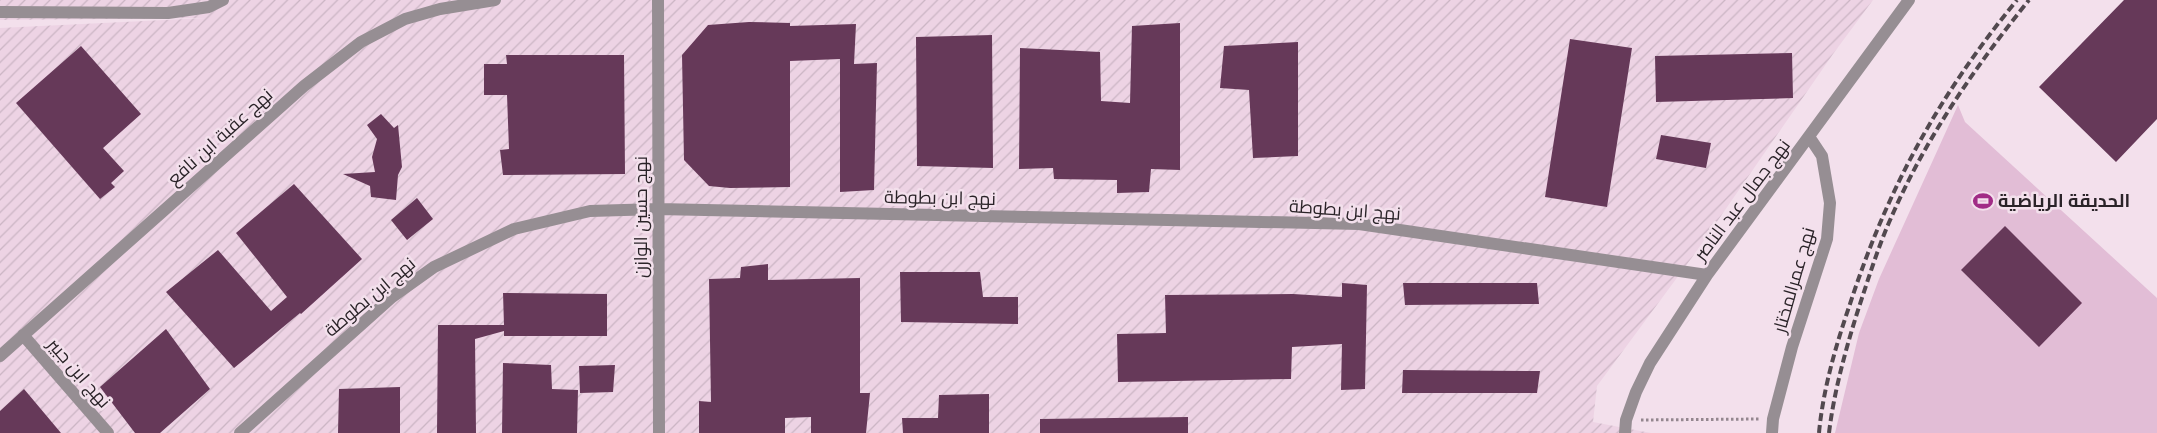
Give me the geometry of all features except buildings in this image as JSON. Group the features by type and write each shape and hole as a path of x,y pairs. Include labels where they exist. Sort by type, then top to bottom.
{"street":[{"path":"0,12 168,14 209,6 224,0"},
{"name":"نهج عقبة ابن نافع","path":"0,356 304,86 361,42 405,19 440,9 495,0"},
{"name":"نهج حسين الوازن","path":"658,0 659,433"},
{"name":"نهج جمال عبد الناصر","path":"1624,433 1626,420 1636,392 1650,363 1708,275 1810,138 1909,0"},
{"name":"نهج عمرالمختار","path":"1772,433 1773,419 1792,347 1826,239 1830,203 1822,156 1810,138"},
{"name":"نهج ابن بطوطة","path":"240,433 392,298 434,267 514,229 590,211 658,209 1359,224 1708,275"},
{"name":"نهج ابن جبير","path":"23,335 108,433"}],"path":[{"path":"1626,420 1773,419"}],"shaded area":[{"path":"0,0 1873,0 1833,54 1696,252 1597,386 1593,422 1651,433 0,433 0,28 206,18 0,20"},
{"name":"الحديقة الرياضية","path":"1958,105 1965,122 2157,298 2157,433 1835,433 1859,333 1879,279"}],"railway":[{"path":"1819,433 1827,384 1835,351 1865,261 1881,220 1899,181 1940,107 1963,71 2017,0"},
{"path":"1829,433 1837,385 1854,322 1882,240 1904,189 1952,104 1989,51 2029,0"}],"place":[{"name":"الحديقة الرياضية","path":"1983,201"}]}
